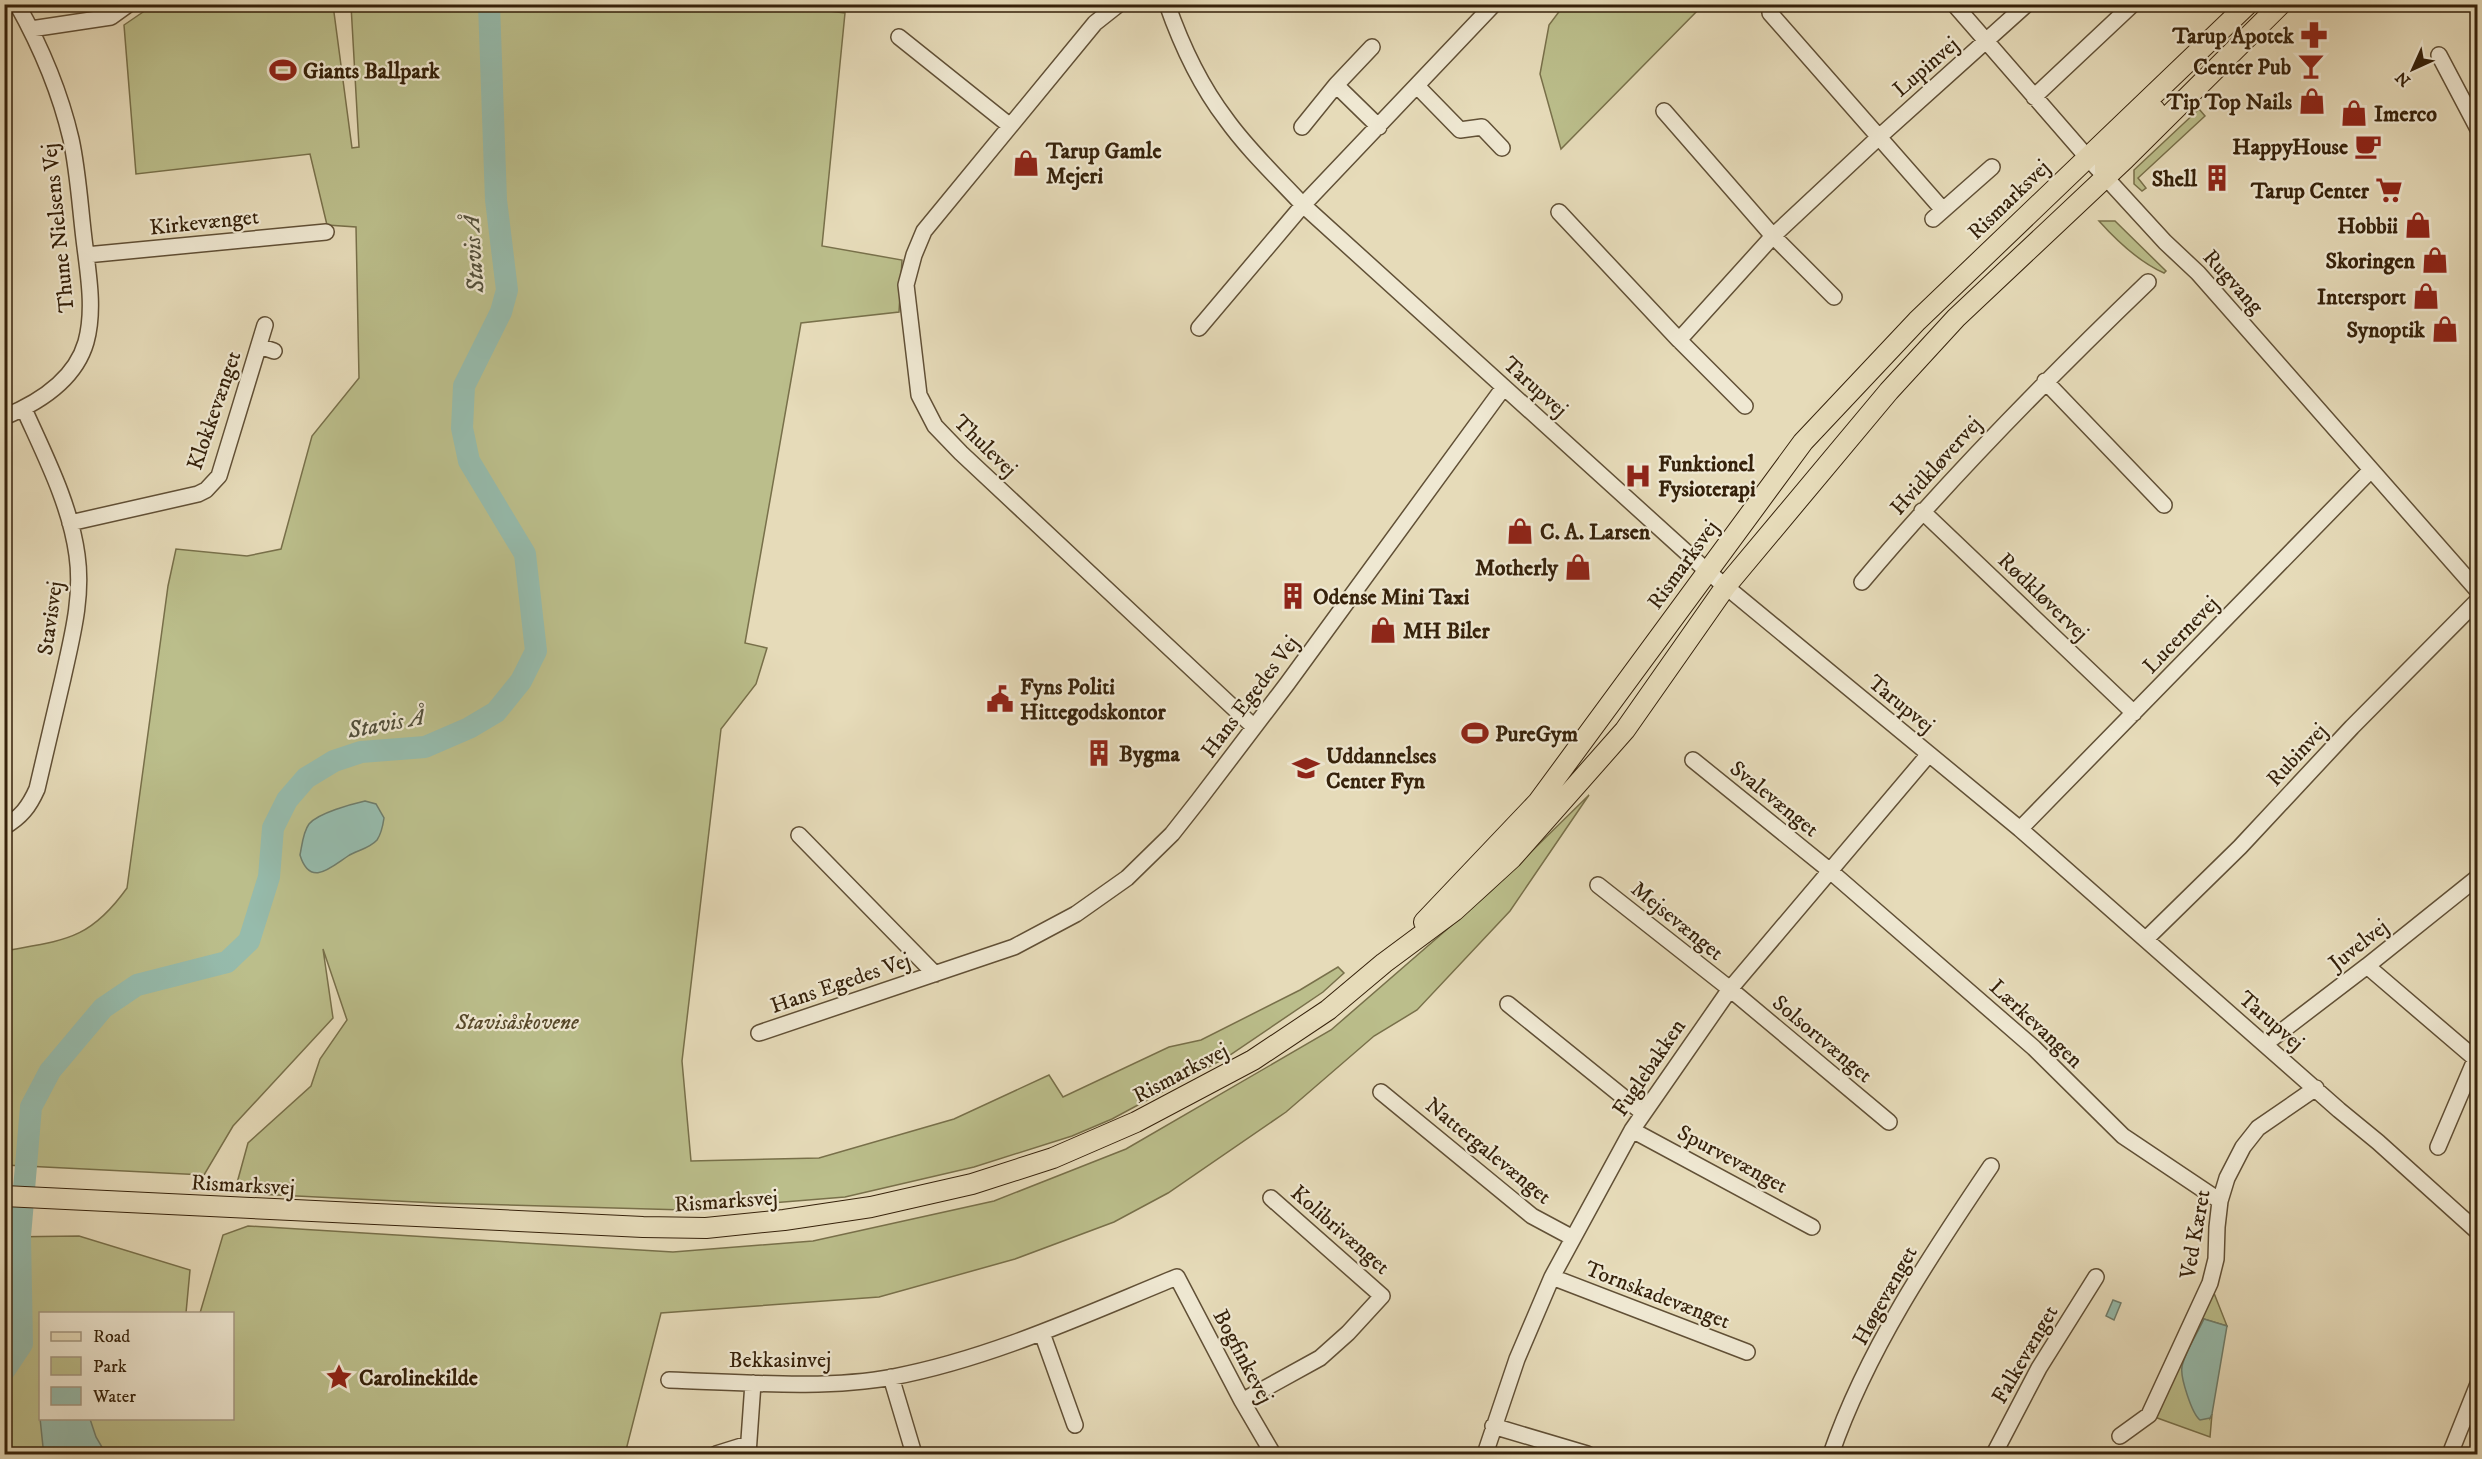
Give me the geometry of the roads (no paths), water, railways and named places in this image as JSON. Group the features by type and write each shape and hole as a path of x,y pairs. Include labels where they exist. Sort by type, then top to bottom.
{"main road":[{"name":"Rismarksvej","path":"1384,963 1538,802 1803,442 1917,321 2248,4"},
{"name":"Rismarksvej","path":"5,1195 632,1227 706,1227 784,1221 871,1207 972,1184 1053,1158 1136,1122 1253,1060 1328,1010 1384,963 1454,911 1512,858 1625,730 1726,586 1889,391 1956,318 2107,177 2281,4"},
{"name":"Rismarksvej","path":"2107,177 2105,161 2175,88 2210,40"},
{"name":"Rismarksvej","path":"2012,264 2031,233 2089,174 2091,165 2087,157"}],"street":[{"name":"Thune Nielsens Vej","path":"4,417 24,409 52,390 73,368 85,344 92,310 72,141 58,91 31,29 17,4"},
{"path":"31,29 111,17 129,4"},
{"name":"Thulevej","path":"1119,4 1095,23 924,231 914,255 906,285 920,395 935,426 961,453 1254,727"},
{"name":"Tarupvej","path":"1167,4 1177,33 1225,119 1256,156 1303,204 1707,571 2020,829 2478,1232"},
{"path":"1199,328 1303,204 1494,4"},
{"name":"Rugvang","path":"1954,4 2087,157 2165,242 2198,273 2478,591"},
{"name":"Lupinvej","path":"1679,340 1773,236 2027,4"},
{"path":"2034,97 2133,4"},
{"path":"1770,13 1879,137 1938,214 1992,167"},
{"path":"899,37 1009,125"},
{"path":"1302,127 1336,85 1372,47"},
{"path":"2439,55 2478,129"},
{"path":"1336,85 1378,127"},
{"path":"1417,86 1460,130 1482,127 1502,148"},
{"path":"1664,111 1773,236 1834,297"},
{"path":"1559,212 1679,340 1745,406"},
{"name":"Kirkevænget","path":"86,255 326,232"},
{"name":"Hvidkløvervej","path":"1862,582 1922,511 2045,381 2148,282"},
{"name":"Klokkevænget","path":"70,523 198,494 212,485 219,476 265,325"},
{"name":"Klokkevænget","path":"259,346 274,351"},
{"path":"2045,381 2164,505"},
{"name":"Hans Egedes Vej","path":"759,1033 1014,947 1076,914 1127,878 1172,834 1254,727 1504,387"},
{"name":"Stavisvej","path":"4,827 30,806 37,789 76,620 79,590 78,567 70,523 62,497 24,409"},
{"name":"Lucernevej","path":"2020,829 2371,470"},
{"name":"Rødkløvervej","path":"1922,511 2134,713"},
{"name":"Rubinvej","path":"2146,939 2240,847 2352,727 2478,600"},
{"name":"Fuglebakken","path":"1485,1455 1517,1359 1552,1277 1632,1130 1730,989 1929,754"},
{"name":"Svalevænget","path":"1693,760 1829,870"},
{"name":"Hans Egedes Vej","path":"799,835 935,974"},
{"name":"Lærkevangen","path":"1829,870 2034,1048 2124,1136 2220,1201"},
{"name":"Juvelvej","path":"2265,1044 2478,878"},
{"name":"Mejsevænget","path":"1599,885 1730,989"},
{"path":"2367,966 2476,1058 2439,1147"},
{"name":"Solsortvænget","path":"1730,989 1889,1122"},
{"path":"1508,1004 1643,1113"},
{"name":"Ved Kæret","path":"2120,1436 2149,1414 2210,1283 2216,1259 2220,1201 2227,1179 2243,1147 2258,1128 2316,1088"},
{"name":"Nattergalevænget","path":"1381,1092 1532,1216 1573,1238"},
{"name":"Spurvevænget","path":"1632,1130 1812,1227"},
{"name":"Høgevænget","path":"1831,1455 1864,1379 1895,1317 1937,1247 1991,1166"},
{"name":"Kolibrivænget","path":"1242,1401 1320,1358 1348,1333 1382,1296 1271,1198"},
{"name":"Bogfinkevej","path":"1177,1277 1273,1455"},
{"name":"Bekkasinvej","path":"669,1380 825,1383 891,1377 965,1358 1042,1333 1177,1277"},
{"name":"Tornskadevænget","path":"1552,1277 1747,1352"},
{"name":"Falkevænget","path":"1994,1455 2039,1368 2096,1277"},
{"path":"1042,1333 1075,1425"},
{"path":"891,1377 914,1455"},
{"path":"716,1455 748,1449 753,1383"},
{"path":"2450,1455 2472,1415 2478,1384"},
{"path":"1493,1426 1560,1450 1587,1455"}],"water":[{"path":"365,801 376,804 384,818 377,840 328,869 315,873 309,871 300,855 309,824 327,813"},
{"path":"2113,1300 2121,1303 2114,1320 2106,1316"},
{"path":"2204,1319 2227,1326 2212,1414 2210,1418 2200,1420 2187,1395 2182,1367"},
{"path":"40,1420 90,1420 96,1437 106,1454 41,1454 43,1447"}],"waterway":[{"name":"Stavis Å","path":"4,1371 22,1344 20,1236 31,1107 50,1071 103,1008 137,985 227,962 249,941 269,877 273,828 287,800 306,778 334,761 361,752 425,747 469,728 496,712 521,681 536,651 525,554 469,461 462,428 464,386 501,312 507,290 496,200 489,4"}],"place":[{"name":"Tarup Apotek","path":"2314,35"},
{"name":"Center Pub","path":"2311,66"},
{"name":"Giants Ballpark","path":"283,70"},
{"name":"Tip Top Nails","path":"2312,101"},
{"name":"Imerco","path":"2354,113"},
{"name":"HappyHouse","path":"2368,146"},
{"name":"Tarup Gamle Mejeri","path":"1026,163"},
{"name":"Shell","path":"2217,178"},
{"name":"Tarup Center","path":"2389,190"},
{"name":"Hobbii","path":"2418,225"},
{"name":"Skoringen","path":"2435,260"},
{"name":"Intersport","path":"2426,296"},
{"name":"Synoptik","path":"2445,329"},
{"name":"Funktionel Fysioterapi","path":"1638,476"},
{"name":"C. A. Larsen","path":"1520,531"},
{"name":"Motherly","path":"1578,567"},
{"name":"Odense Mini Taxi","path":"1293,596"},
{"name":"MH Biler","path":"1383,630"},
{"name":"Fyns Politi Hittegodskontor","path":"1000,699"},
{"name":"PureGym","path":"1475,733"},
{"name":"Bygma","path":"1099,753"},
{"name":"Uddannelses Center Fyn","path":"1306,768"},
{"name":"Carolinekilde","path":"339,1377"}],"park label":[{"name":"Stavisåskovene","path":"517,1021"}]}
